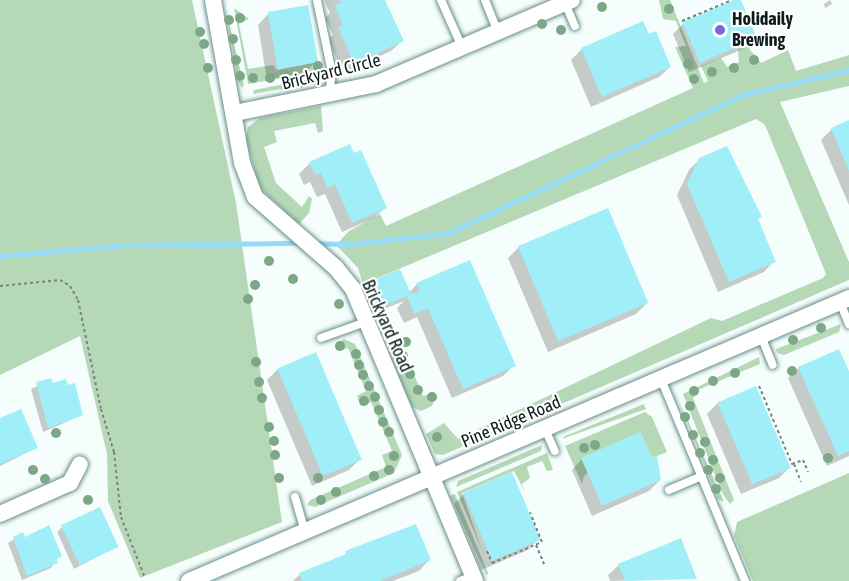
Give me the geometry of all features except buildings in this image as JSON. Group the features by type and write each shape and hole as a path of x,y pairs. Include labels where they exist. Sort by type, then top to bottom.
{"street":[{"path":"213,0 235,113"},
{"name":"Brickyard Circle","path":"235,113 376,84 569,1"},
{"name":"Brickyard Road","path":"235,113 242,163 255,197 336,268 352,289 431,477 469,579"},
{"name":"Pine Ridge Road","path":"189,581 844,300"},
{"path":"0,514 70,483 80,464"}],"lane":[{"path":"317,0 332,73 329,95"},
{"path":"441,0 462,47"},
{"path":"485,0 498,32"},
{"path":"569,1 575,26"},
{"path":"844,300 849,324"},
{"path":"321,338 366,322"},
{"path":"761,336 773,365"},
{"path":"661,379 745,581"},
{"path":"545,429 555,451"},
{"path":"669,490 702,477"},
{"path":"295,497 305,531"}],"path":[{"path":"682,21 732,0"},
{"path":"0,286 60,280 78,300 101,410 114,452 121,517 145,578"},
{"path":"759,386 801,482"},
{"path":"794,464 803,460 808,472"},
{"path":"482,553 487,551 492,563 542,542 530,512"},
{"path":"536,544 544,564"}],"green space":[{"path":"0,0 192,0 236,203 282,522 140,578 108,501 107,454 80,336 0,375"},
{"path":"659,0 670,0 704,83 708,81 701,66 721,58 727,67 739,62 738,50 747,46 761,63 788,50 796,71 849,55 849,86 780,102 849,262 849,280 443,455 435,454 426,434 444,423 458,439 711,318 722,321 823,278 826,274 765,125 756,119 363,284 358,268 336,245 349,231 380,214 386,226 693,88 675,47 686,46 676,21 663,19"},
{"path":"234,8 249,19 239,24 248,69 273,65 277,70 318,62 323,71 248,84"},
{"path":"226,11 244,85 242,88 238,81"},
{"path":"320,77 321,82 253,94 254,90"},
{"path":"321,106 323,131 318,133 315,123 274,131 277,142 264,147 276,183 302,207 309,196 312,199 309,213 299,224 260,188 246,140 248,127 260,118"},
{"path":"841,324 839,332 784,355 777,353 776,349"},
{"path":"344,339 355,344 402,455 394,473 315,507 307,505 310,500 386,467 382,455 392,451 371,402 361,406 357,396 366,391 348,348 337,351 335,346"},
{"path":"402,339 411,342 403,348 423,396 433,393 435,397 432,406 421,411 412,407 389,353 392,343"},
{"path":"759,357 760,364 700,389 693,398 734,500 730,504 722,493 683,394"},
{"path":"678,399 723,499 723,502 718,499"},
{"path":"644,404 646,409 562,439 565,436"},
{"path":"645,412 652,417 667,452 652,458 640,432 584,476 582,484 565,446"},
{"path":"542,445 541,451 456,487 458,481"},
{"path":"547,453 553,470 547,471 542,461 527,467 530,478 522,484 525,492 514,471 462,493 482,550 457,492"},
{"path":"849,473 849,581 753,581 734,536 737,522"},
{"path":"455,494 488,573 487,576 450,496"}],"waterway":[{"path":"314,243 349,244 448,233 742,95 849,70"},
{"path":"0,256 125,245 300,243"}],"place":[{"name":"Holidaily Brewing","path":"720,30"}]}
